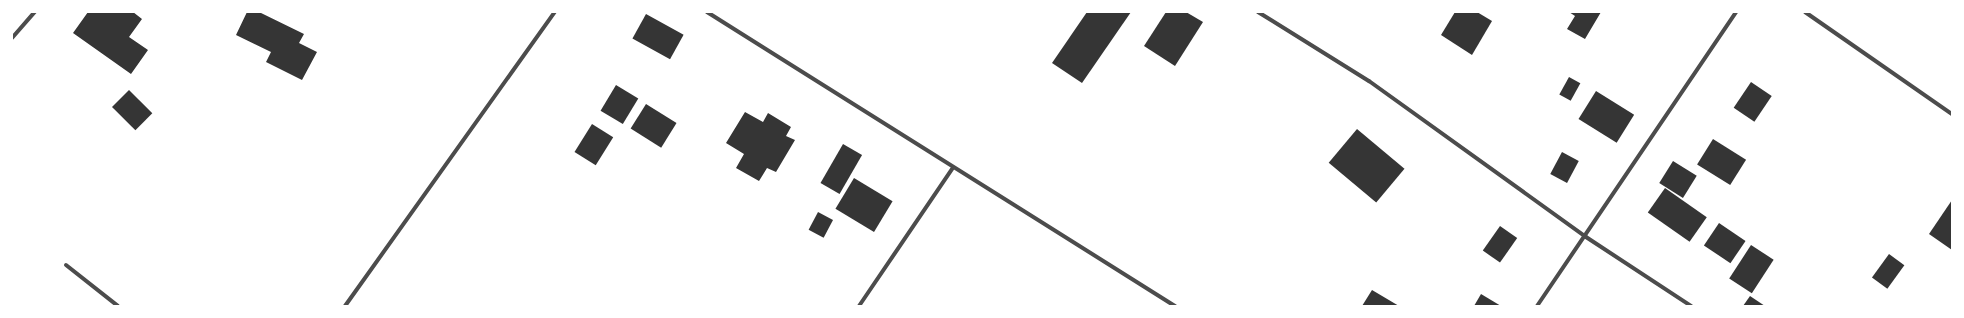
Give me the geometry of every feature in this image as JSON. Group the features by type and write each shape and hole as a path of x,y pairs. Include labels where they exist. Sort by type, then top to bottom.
{"street":[{"path":"12,38 35,12"},
{"path":"345,306 555,12"},
{"path":"708,12 952,168 1175,306"},
{"path":"1258,12 1369,81 1586,237 1691,306"},
{"path":"1537,306 1586,237 1736,12"},
{"path":"1805,12 1952,114"},
{"path":"859,306 952,168"},
{"path":"66,264 118,306"}],"building":[{"path":"88,12 133,12 142,19 129,37 148,50 131,74 73,33"},
{"path":"247,12 259,12 304,34 299,43 317,52 302,80 266,62 271,52 236,35"},
{"path":"1087,12 1131,12 1082,83 1052,63"},
{"path":"1166,12 1186,12 1203,22 1175,66 1144,46"},
{"path":"1455,12 1477,12 1492,21 1472,55 1441,35"},
{"path":"1569,12 1601,12 1585,39 1567,29 1575,16"},
{"path":"646,14 684,35 670,59 632,38"},
{"path":"1569,77 1580,83 1571,101 1559,94"},
{"path":"1751,82 1772,96 1754,122 1734,108"},
{"path":"616,85 638,98 623,124 601,111"},
{"path":"129,90 152,113 135,130 112,107"},
{"path":"1596,91 1634,115 1617,143 1579,119"},
{"path":"646,104 677,123 661,148 631,129"},
{"path":"745,112 763,122 768,113 791,127 786,136 795,140 776,172 767,168 759,181 736,168 744,154 726,143"},
{"path":"592,124 613,137 596,165 575,152"},
{"path":"1357,129 1404,169 1376,203 1329,163"},
{"path":"1713,139 1746,160 1730,185 1697,164"},
{"path":"843,144 862,155 840,194 820,183"},
{"path":"1562,152 1579,161 1567,183 1550,174"},
{"path":"1673,161 1697,176 1683,198 1659,183"},
{"path":"854,178 893,201 874,232 835,209"},
{"path":"1665,188 1707,217 1690,242 1648,213"},
{"path":"1952,200 1952,250 1929,234"},
{"path":"818,212 833,220 824,238 809,230"},
{"path":"1719,223 1746,241 1730,263 1704,245"},
{"path":"1500,226 1517,238 1500,263 1483,251"},
{"path":"1751,245 1774,260 1752,293 1729,279"},
{"path":"1889,254 1904,265 1887,289 1872,277"},
{"path":"1372,290 1399,306 1362,306"},
{"path":"1481,294 1501,306 1474,306"},
{"path":"1750,296 1765,306 1743,306"}]}
